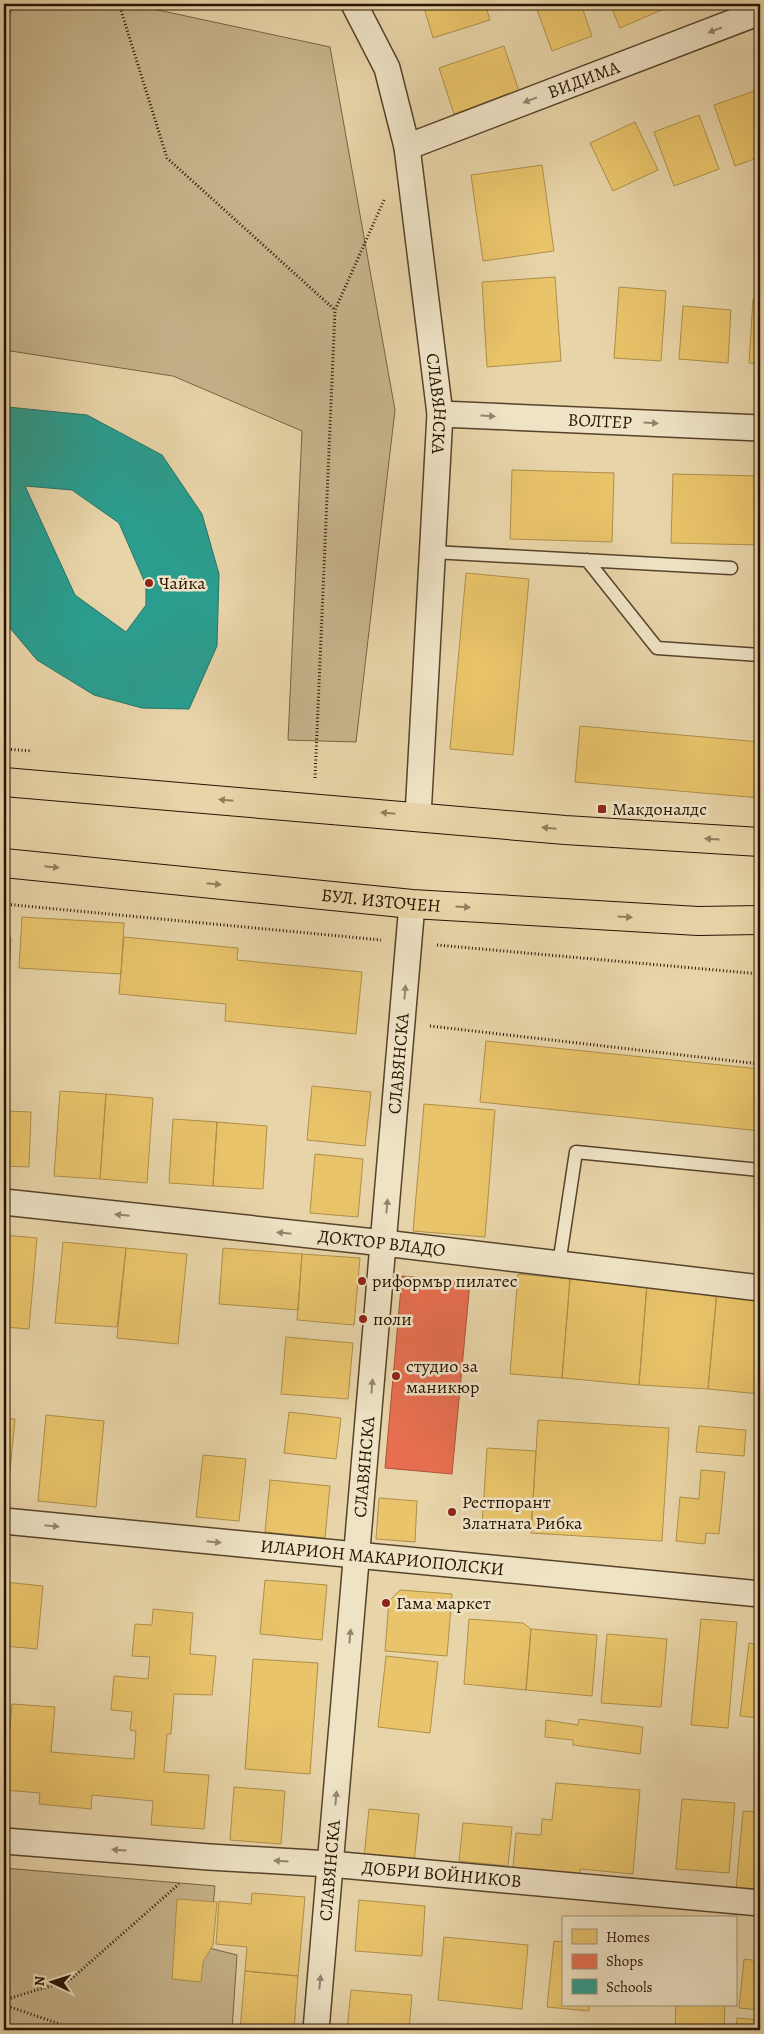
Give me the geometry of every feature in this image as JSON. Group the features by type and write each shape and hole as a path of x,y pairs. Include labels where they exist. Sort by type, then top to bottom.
{"main road":[{"path":"4,782 565,830 760,842"},
{"name":"БУЛ. ИЗТОЧЕН","path":"4,862 412,904 698,921 760,920"}],"street":[{"name":"СЛАВЯНСКА","path":"354,4 387,68 407,147 440,414 418,816"},
{"name":"ВИДИМА","path":"407,147 760,12"},
{"name":"ВОЛТЕР","path":"440,414 760,428"},
{"name":"СЛАВЯНСКА","path":"316,2030 412,904"},
{"name":"ДОКТОР ВЛАДО","path":"4,1202 384,1243 760,1288"},
{"name":"ИЛАРИОН МАКАРИОПОЛСКИ","path":"4,1522 760,1594"},
{"name":"ДОБРИ ВОЙНИКОВ","path":"4,1841 209,1857 330,1864 760,1903"}],"lane":[{"path":"432,552 731,568"},
{"path":"587,560 657,648 760,655"},
{"path":"559,1264 576,1152 760,1170"}],"path":[{"path":"119,4 166,158 335,310"},
{"path":"315,778 335,310 387,192"},
{"path":"402,1023 760,1064"},
{"path":"4,2000 70,1980 209,1857"},
{"path":"4,2005 60,2024 66,2030"}],"shaded area":[{"path":"14,4 130,4 330,47 395,410 356,742 288,740 302,431 173,376 4,350 4,29"},
{"path":"4,1868 215,1886 209,1948 237,1955 232,2030 4,2030"}],"building: Homes":[{"path":"423,4 485,4 490,20 433,38"},
{"path":"535,4 581,4 592,36 552,51"},
{"path":"610,4 664,4 666,8 620,28"},
{"path":"504,46 519,91 454,114 439,68"},
{"path":"760,89 760,157 735,166 714,105"},
{"path":"699,115 719,169 674,186 654,132"},
{"path":"635,122 658,170 613,191 590,143"},
{"path":"542,165 554,251 483,261 471,175"},
{"path":"555,277 561,361 487,367 482,282"},
{"path":"619,287 666,291 661,361 614,358"},
{"path":"753,299 760,299 760,364 749,363"},
{"path":"683,306 731,310 728,363 679,359"},
{"path":"512,470 614,473 612,542 510,539"},
{"path":"673,474 760,476 760,545 671,543"},
{"path":"466,573 529,579 513,755 450,749"},
{"path":"580,726 760,742 760,798 575,782"},
{"path":"22,917 124,923 121,974 19,968"},
{"path":"4,937 11,938 8,986 4,986"},
{"path":"124,937 238,948 237,960 362,972 356,1034 225,1021 226,1004 119,994"},
{"path":"486,1041 760,1069 760,1131 480,1102"},
{"path":"312,1086 371,1092 365,1146 307,1140"},
{"path":"60,1091 106,1094 100,1179 54,1176"},
{"path":"106,1094 153,1098 147,1183 100,1179"},
{"path":"424,1104 495,1110 485,1237 413,1231"},
{"path":"4,1111 31,1112 29,1167 4,1166"},
{"path":"173,1119 217,1122 213,1186 169,1183"},
{"path":"217,1122 267,1126 263,1189 213,1186"},
{"path":"315,1154 363,1159 358,1217 310,1213"},
{"path":"4,1235 37,1238 29,1329 4,1327"},
{"path":"63,1242 126,1248 117,1327 55,1323"},
{"path":"126,1248 187,1254 178,1344 117,1338"},
{"path":"223,1248 302,1254 298,1310 219,1304"},
{"path":"302,1254 360,1258 354,1325 297,1320"},
{"path":"518,1274 570,1279 562,1378 510,1374"},
{"path":"570,1279 647,1284 639,1385 562,1378"},
{"path":"647,1284 717,1291 708,1389 639,1385"},
{"path":"717,1291 760,1295 760,1394 708,1389"},
{"path":"286,1337 353,1343 348,1399 281,1394"},
{"path":"289,1412 341,1418 336,1459 284,1453"},
{"path":"46,1415 104,1421 96,1507 38,1501"},
{"path":"4,1418 15,1419 9,1481 4,1481"},
{"path":"538,1420 669,1428 662,1541 531,1533"},
{"path":"699,1426 746,1430 744,1456 696,1452"},
{"path":"487,1448 536,1451 531,1529 482,1526"},
{"path":"203,1455 246,1459 239,1521 196,1517"},
{"path":"701,1470 725,1472 719,1534 706,1533 705,1544 676,1541 680,1497 699,1499"},
{"path":"270,1480 330,1486 325,1538 265,1532"},
{"path":"379,1498 417,1501 415,1542 376,1539"},
{"path":"265,1580 327,1585 322,1640 260,1634"},
{"path":"4,1582 43,1586 37,1649 4,1646"},
{"path":"400,1590 452,1594 447,1656 385,1651 389,1601"},
{"path":"153,1609 193,1613 190,1654 216,1656 212,1695 174,1694 171,1734 167,1734 164,1772 209,1775 204,1829 151,1825 153,1801 92,1795 91,1809 39,1804 40,1793 4,1790 4,1737 9,1738 12,1704 55,1707 51,1752 134,1759 136,1731 130,1730 132,1712 111,1710 114,1676 148,1679 150,1657 132,1656 135,1624 152,1625"},
{"path":"469,1619 523,1623 531,1629 526,1690 464,1684"},
{"path":"701,1619 737,1622 728,1728 691,1725"},
{"path":"531,1629 597,1635 592,1696 526,1690"},
{"path":"607,1634 667,1639 661,1707 601,1703"},
{"path":"749,1643 760,1645 760,1718 740,1716"},
{"path":"386,1656 438,1662 430,1733 378,1727"},
{"path":"253,1659 318,1663 310,1774 245,1769"},
{"path":"579,1719 643,1727 640,1754 573,1745 573,1740 545,1737 546,1720 578,1725"},
{"path":"556,1783 640,1790 633,1874 580,1869 580,1874 513,1868 516,1833 541,1835 542,1819 552,1820"},
{"path":"234,1787 285,1791 281,1844 230,1840"},
{"path":"682,1799 735,1803 729,1873 676,1869"},
{"path":"369,1809 419,1814 414,1862 364,1857"},
{"path":"743,1811 760,1812 760,1892 736,1890"},
{"path":"463,1823 512,1827 508,1866 459,1861"},
{"path":"252,1893 305,1897 298,1976 245,1971 247,1947 216,1944 219,1901 251,1904"},
{"path":"177,1899 217,1902 213,1945 203,1962 201,1982 172,1979"},
{"path":"359,1900 425,1906 422,1956 355,1951"},
{"path":"444,1937 528,1945 522,2009 438,2000"},
{"path":"554,1941 562,1942 562,2006 589,2006 589,2011 547,2007"},
{"path":"744,1959 760,1961 760,2010 739,2008"},
{"path":"245,1971 298,1976 294,2030 240,2030"},
{"path":"351,1990 412,1995 409,2030 347,2030"},
{"path":"676,2006 725,2006 724,2030 675,2030"},
{"path":"737,2018 760,2020 760,2030 736,2030"}],"building: Shops":[{"path":"402,1276 470,1282 452,1474 385,1468"}],"building: Schools":[{"path":"8,407 87,415 162,455 202,514 219,574 217,646 189,709 142,708 94,695 37,660 4,621 4,485","holes":["25,486 72,490 119,523 146,585 146,605 126,632 75,595"]}],"place":[{"name":"Чайка","path":"149,583"},
{"name":"Макдоналдс","path":"602,809"},
{"name":"риформър пилатес","path":"362,1281"},
{"name":"поли","path":"363,1319"},
{"name":"студио за маникюр","path":"396,1376"},
{"name":"Рестпорант Златната Рибка","path":"452,1512"},
{"name":"Гама маркет","path":"386,1603"}]}
